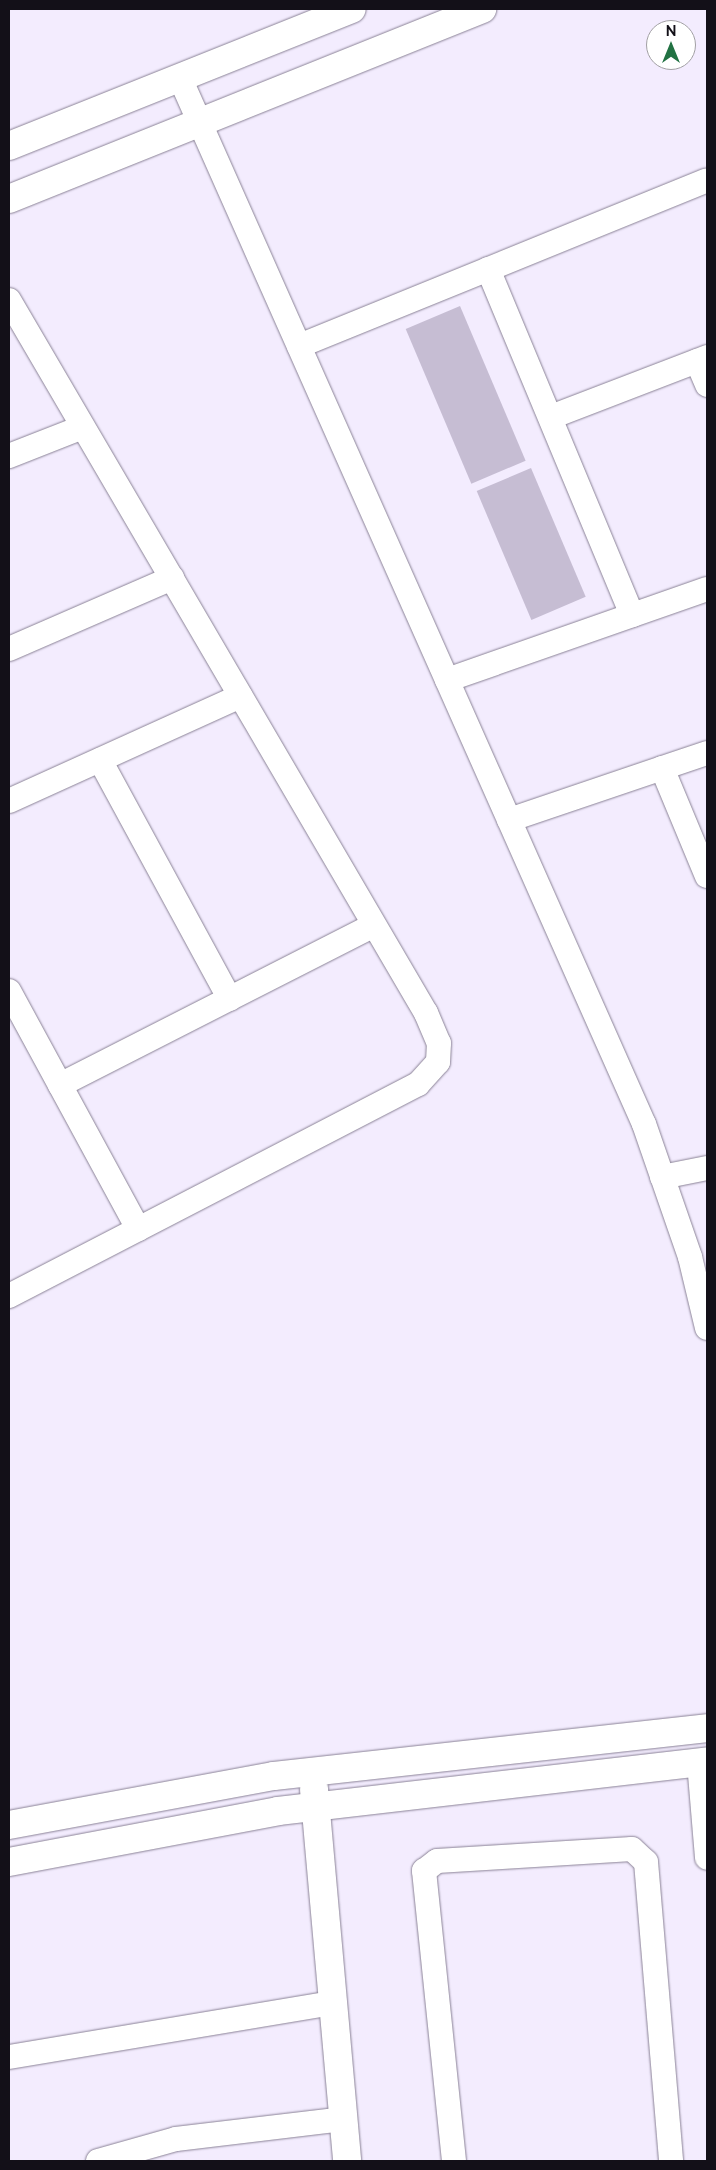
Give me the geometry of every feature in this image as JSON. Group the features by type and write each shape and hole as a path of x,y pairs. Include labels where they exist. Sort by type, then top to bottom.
{"street":[{"path":"9,146 352,9"},
{"path":"9,200 464,12"},
{"path":"180,78 644,1124 690,1257 707,1328"},
{"path":"299,346 707,180"},
{"path":"488,269 551,416 632,615"},
{"path":"9,300 426,1013 439,1043 438,1062 418,1084 9,1296"},
{"path":"551,416 702,359 707,385"},
{"path":"9,456 83,427"},
{"path":"9,649 172,578"},
{"path":"447,680 707,589"},
{"path":"9,801 240,696"},
{"path":"509,820 707,753"},
{"path":"100,760 230,999"},
{"path":"662,768 707,876"},
{"path":"60,1085 374,925"},
{"path":"9,991 138,1229"},
{"path":"662,1177 707,1168"},
{"path":"9,1825 313,1772 707,1728"},
{"path":"9,1862 315,1806 703,1762 707,1858"},
{"path":"313,1772 332,2003 348,2161"},
{"path":"454,2161 424,1871 437,1861 632,1849 646,1862 671,2161"},
{"path":"9,2057 332,2003"},
{"path":"98,2161 176,2139 343,2118"}],"building":[{"path":"460,306 526,461 471,484 406,329"},
{"path":"531,468 586,597 531,620 477,491"}]}
